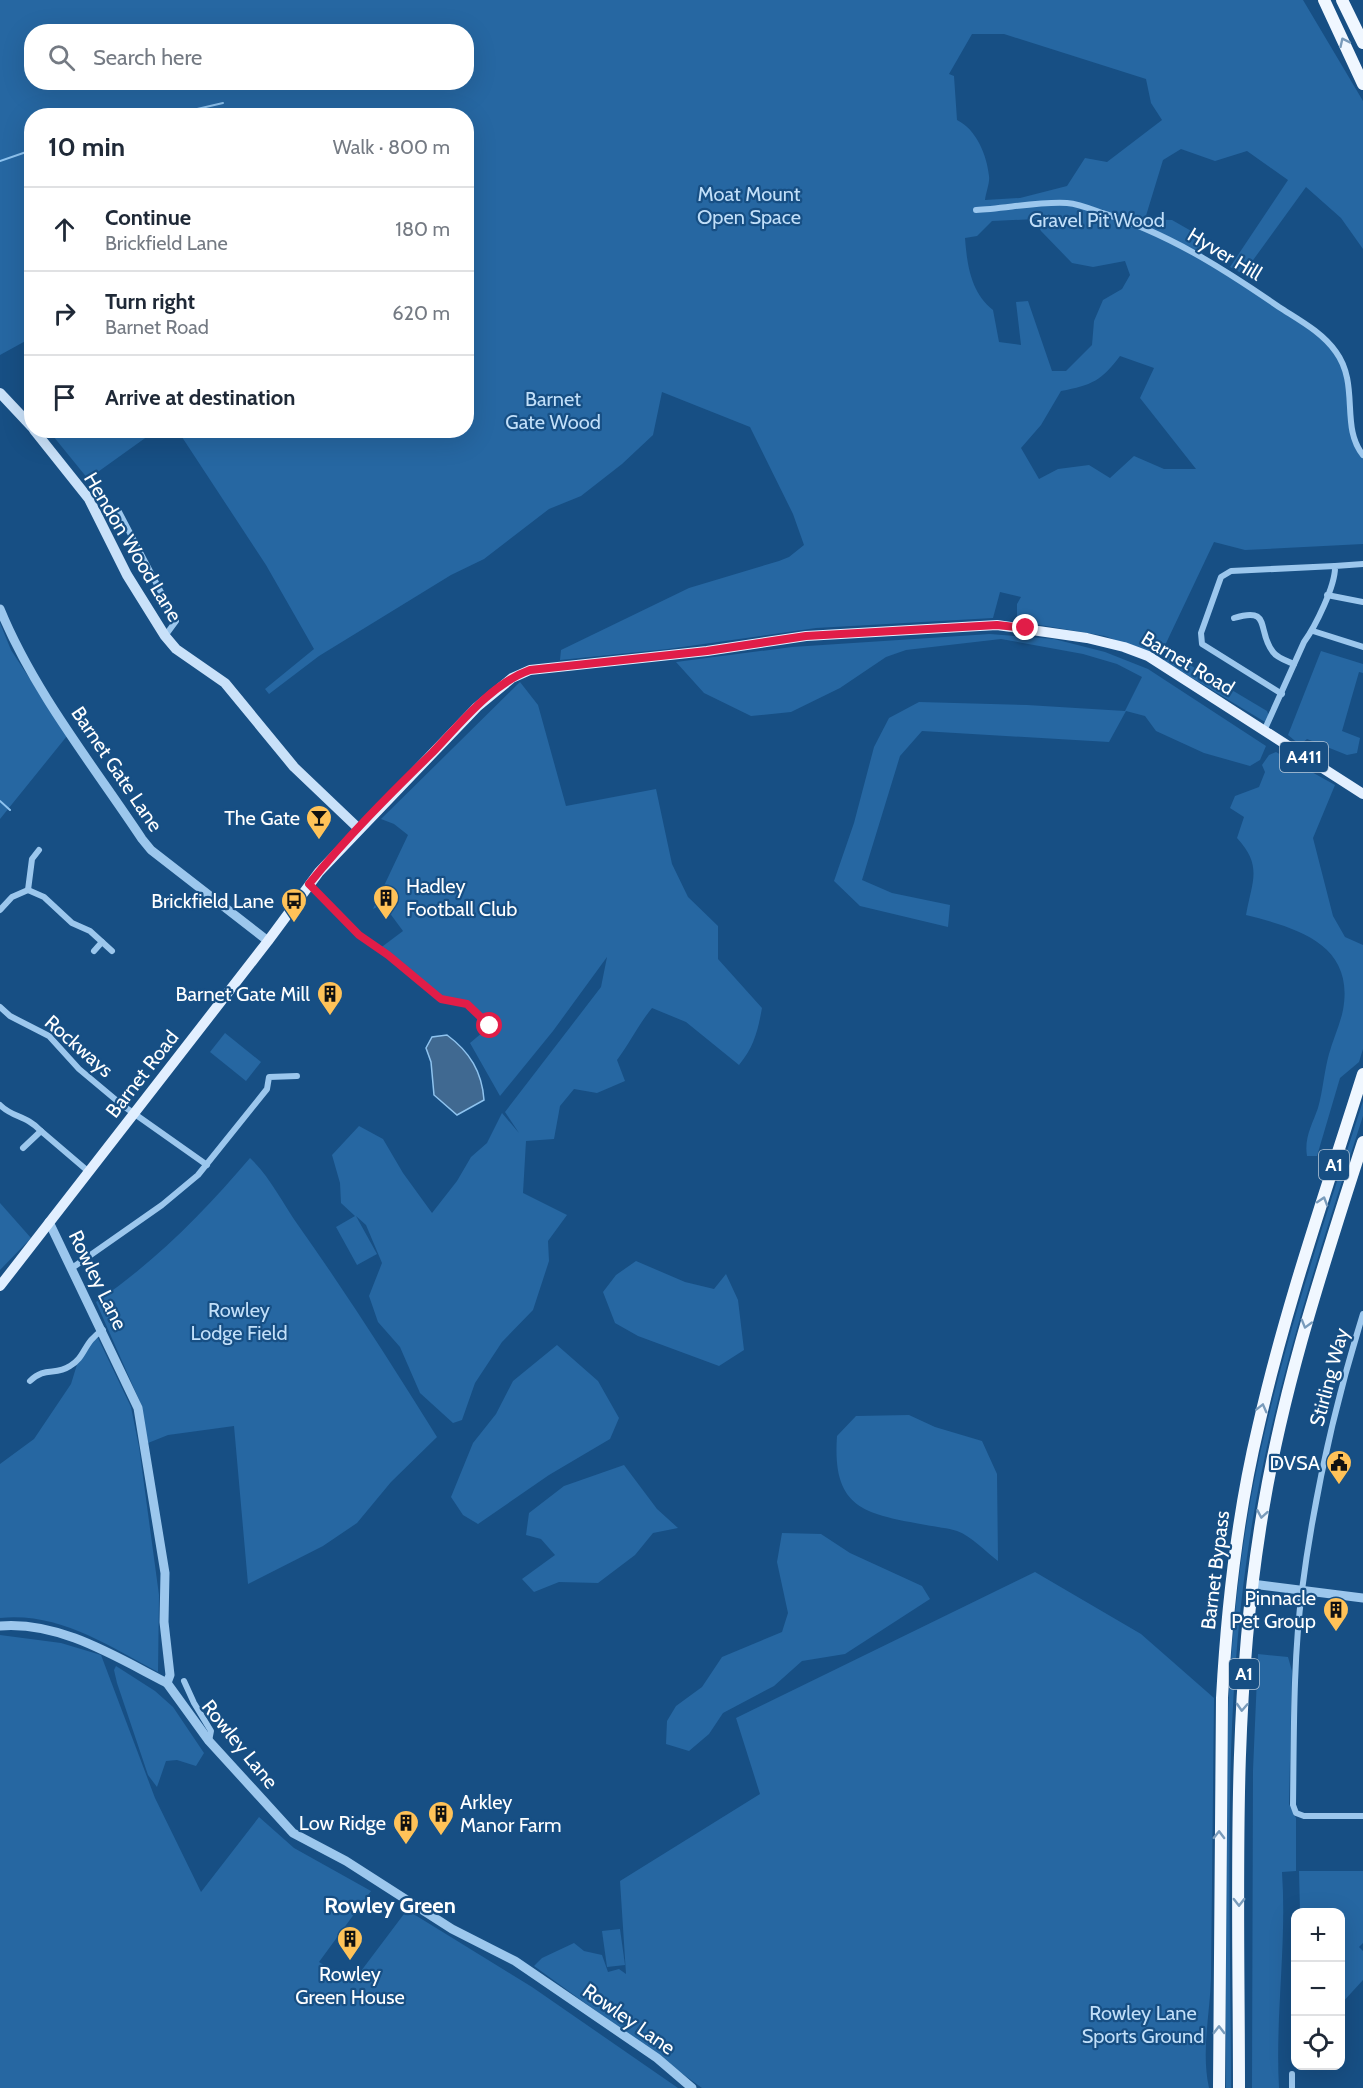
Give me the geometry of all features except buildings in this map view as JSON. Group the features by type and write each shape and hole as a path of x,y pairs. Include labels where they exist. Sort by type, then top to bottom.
{"highway":[{"path":"1324,0 1363,84"},
{"path":"1342,0 1363,43"},
{"name":"Barnet Bypass","path":"1219,2088 1222,1698 1225,1643 1238,1529 1271,1370 1363,1074"},
{"name":"Barnet Bypass","path":"1239,2088 1240,1745 1252,1584 1271,1467 1287,1392 1311,1305 1363,1142"}],"main road":[{"name":"Hendon Wood Lane","path":"0,393 24,419"},
{"name":"Hendon Wood Lane","path":"40,438 88,499 127,575 165,636 176,649 225,683 294,767 358,828"},
{"name":"Barnet Road","path":"0,1286 268,941 309,884 358,828 477,707 520,674 554,667 707,651 806,636 997,625 1087,638 1124,646 1148,656 1363,794"}],"street":[{"name":"Hyver Hill","path":"976,210 1066,203 1085,207 1124,219 1161,236 1253,289 1314,331 1338,354 1351,395 1351,427 1355,445 1363,455"},
{"path":"119,512 176,621 165,636"},
{"path":"1282,694 1202,644 1201,633 1221,577 1231,571 1363,564"},
{"path":"1264,731 1304,642 1313,631 1335,566"},
{"path":"1327,595 1363,602"},
{"name":"Barnet Gate Lane","path":"0,609 15,645 38,684 151,850 268,941"},
{"path":"1234,618 1250,613 1256,614 1272,652 1294,664"},
{"path":"1313,631 1363,647"},
{"path":"28,890 32,859 39,850"},
{"path":"309,884 359,935 388,955 441,999 467,1004 490,1026"},
{"path":"0,910 12,897 28,890 44,897 72,923 90,931 112,951"},
{"path":"94,951 102,942"},
{"name":"Rockways","path":"0,1007 10,1016 49,1036 79,1069 207,1165"},
{"path":"72,1268 162,1205 207,1165 267,1089 269,1077 297,1076"},
{"path":"0,1105 7,1112 29,1119 89,1172"},
{"path":"23,1148 41,1131"},
{"name":"Rowley Lane","path":"49,1222 103,1330 138,1408 165,1573 164,1622 170,1675 167,1683 209,1741 293,1833 346,1861 452,1929 515,1961 657,2058 692,2088"},
{"name":"Stirling Way","path":"1363,1314 1330,1431 1302,1590 1294,1711 1294,1809 1304,1816 1363,1816"},
{"path":"30,1381 39,1372 64,1370 72,1365 91,1338 103,1330"},
{"path":"1252,1584 1363,1598"},
{"path":"0,1626 40,1629 76,1638 167,1683"},
{"path":"184,1681 211,1731 209,1741"},
{"path":"1292,2074 1292,2088"}],"green space":[{"name":"Moat Mount Open Space","path":"0,0 1303,0 1363,101 1363,249 1341,218 1306,187 1243,274 1230,267 1288,180 1247,151 1215,161 1181,149 1163,160 1145,219 1172,220 1200,236 1203,258 1327,341 1345,371 1351,427 1363,455 1363,544 1245,550 1214,542 1159,658 1105,636 1034,624 1017,617 1017,604 1021,597 1000,592 993,618 816,628 668,649 560,660 561,650 689,588 779,561 789,557 804,545 793,514 750,427 662,392 653,435 622,464 581,496 549,509 484,559 451,575 319,656 269,694 265,689 314,649 266,565 183,438 474,438 474,108 24,108 24,342 0,355","holes":["972,34 1004,34 1146,79 1151,103 1162,120 1107,162 1085,158 1067,186 1020,198 985,200 989,179 986,160 975,136 957,120 954,76 949,74","1035,219 1041,231 1072,263 1093,267 1125,261 1130,275 1122,289 1103,300 1094,321 1092,345 1066,371 1052,371 1028,301 1016,302 1021,345 999,342 993,310 975,287 967,258 965,238 977,236 992,221","1120,356 1154,368 1140,398 1196,469 1164,469 1134,456 1110,478 1089,465 1058,469 1039,479 1021,448 1041,425 1061,391 1081,387 1095,381"]},
{"path":"55,438 145,438 88,479"},
{"path":"0,623 11,650 67,736 0,819"},
{"path":"990,634 1054,639 1105,652 1148,669 1266,746 1260,760 1250,766 1204,753 1156,731 1145,716 1126,711 1109,742 922,731 900,756 862,880 892,893 950,905 948,927 860,906 834,881 854,823 874,747 889,718 919,702 1125,711 1142,677 1117,664 1083,654 1001,639 906,650 886,657 840,688 791,712 751,716 704,693 676,662 792,647"},
{"path":"1321,651 1363,664 1363,673 1359,672 1342,731 1360,738 1357,753 1347,755 1307,739 1300,745 1288,735"},
{"path":"1168,652 1267,711 1269,716 1265,722 1164,661 1164,656"},
{"path":"520,682 538,705 566,806 656,789 672,864 688,897 718,926 718,959 762,1008 755,1038 739,1065 686,1022 652,1008 617,1060 625,1081 597,1093 574,1089 560,1106 554,1139 526,1141 523,1193 567,1215 548,1241 549,1261 533,1310 502,1342 475,1383 462,1420 453,1423 420,1393 400,1347 378,1322 369,1296 382,1263 366,1225 356,1216 377,1254 357,1265 336,1227 355,1216 341,1203 340,1183 332,1155 359,1126 383,1139 403,1173 432,1213 457,1181 471,1157 487,1143 502,1113 519,1133 505,1112 601,987 607,957 553,1031 500,1096 470,1043 489,1027 466,1004 441,999 379,949 403,931 383,904 373,909 408,835 394,824 381,819"},
{"path":"1276,752 1335,785 1313,838 1333,916 1345,937 1363,945 1363,1049 1359,1062 1340,1078 1317,1156 1307,1156 1307,1143 1320,1101 1329,1054 1343,1010 1344,988 1340,969 1331,954 1302,933 1246,915 1253,883 1253,866 1245,848 1237,838 1244,817 1230,808 1235,796 1259,787 1265,772 1262,765 1269,755"},
{"path":"225,1033 261,1062 246,1081 210,1052"},
{"path":"1363,1101 1363,1116 1311,1280 1267,1445 1247,1557 1239,1623 1231,1756 1229,1889 1231,2088 1226,2088 1227,1725 1239,1581 1249,1509 1271,1405 1299,1303"},
{"name":"Rowley Lodge Field","path":"250,1158 270,1181 437,1437 391,1482 357,1523 323,1546 248,1584 234,1426 168,1435 148,1443 140,1402 96,1302 159,1253 215,1198"},
{"path":"0,1203 31,1238 0,1270"},
{"path":"636,1261 685,1282 714,1289 726,1274 738,1300 744,1350 719,1366 638,1336 615,1323 603,1292 616,1275"},
{"path":"98,1338 131,1407 139,1447 159,1595 158,1672 101,1641 62,1625 22,1617 0,1618 0,1464 34,1439 71,1384 79,1358 92,1340"},
{"path":"557,1345 598,1381 619,1418 610,1439 549,1475 478,1524 463,1515 451,1497 473,1443 496,1414 513,1381"},
{"path":"909,1415 935,1427 982,1441 997,1474 998,1561 962,1533 885,1517 856,1503 846,1493 840,1479 837,1460 837,1436 856,1416"},
{"path":"624,1465 657,1509 678,1528 653,1533 635,1555 598,1583 559,1582 534,1592 522,1579 555,1555 541,1539 526,1535 529,1513 564,1486"},
{"path":"782,1533 821,1534 850,1553 922,1586 930,1599 845,1654 802,1661 774,1686 723,1713 709,1734 689,1751 666,1744 667,1721 676,1706 702,1687 722,1657 782,1632 788,1613 777,1562"},
{"name":"Rowley Lane Sports Ground","path":"1035,1572 1141,1634 1214,1698 1211,1978 1206,2047 1209,2088 702,2088 534,1966 542,1958 574,1943 584,1951 602,1955 608,1972 619,1969 626,1974 620,1881 760,1794 736,1718"},
{"path":"0,1635 61,1643 101,1655 155,1798 201,1892 259,1817 294,1848 371,1891 319,1962 352,1983 407,1910 532,1987 678,2088 0,2088"},
{"path":"1258,1654 1288,1657 1292,1671 1289,1804 1296,1818 1296,1871 1282,1872 1279,2088 1252,2088 1253,1770"},
{"path":"116,1666 155,1691 173,1707 204,1753 196,1766 177,1760 166,1761 157,1787 148,1775 117,1683 114,1670"},
{"path":"1299,1871 1363,1871 1363,1943 1359,1947 1363,1951 1363,1980 1345,2000 1345,1908 1300,1908"},
{"path":"620,1929 625,1965 607,1967 602,1931"}],"shaded area":[{"path":"447,1035 462,1048 473,1063 483,1090 484,1100 457,1115 434,1095 431,1062 426,1048 432,1037"}],"waterway":[{"path":"201,108 223,103"},
{"path":"0,161 24,153"},
{"path":"0,801 10,810"}],"place":[{"name":"The Gate","path":"319,841"},
{"name":"Hadley Football Club","path":"386,921"},
{"name":"Brickfield Lane","path":"294,924"},
{"name":"Barnet Gate Mill","path":"330,1017"},
{"name":"DVSA","path":"1339,1486"},
{"name":"Pinnacle Pet Group","path":"1336,1633"},
{"name":"Arkley Manor Farm","path":"441,1837"},
{"name":"Low Ridge","path":"406,1846"},
{"name":"Rowley Green House","path":"350,1962"}],"district":[{"name":"Rowley Green","path":"390,1905"}],"route":[{"path":"490,1026 467,1004 441,999 388,955 359,935 355,928 309,884 358,828 413,771 477,707 512,678 530,670 707,651 806,636 997,625 1026,628"}],"park label":[{"name":"Gravel Pit Wood","path":"1097,220"},
{"name":"Barnet Gate Wood","path":"553,410"}]}
